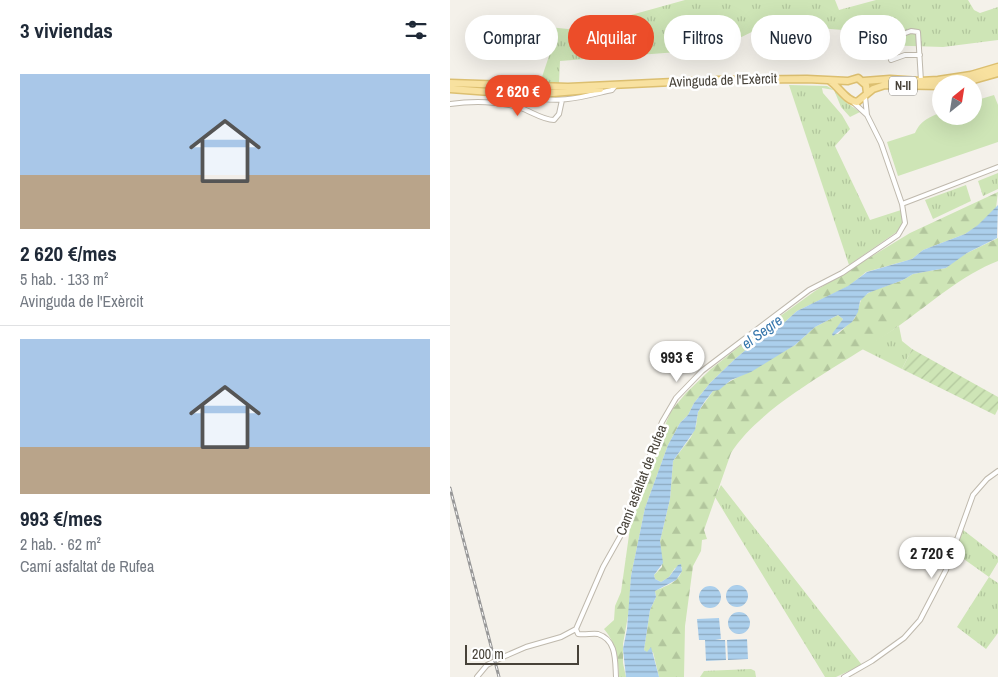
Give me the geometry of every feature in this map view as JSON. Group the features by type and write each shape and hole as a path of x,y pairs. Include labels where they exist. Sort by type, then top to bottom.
{"main road":[{"name":"N-II","path":"848,81 854,78 864,81 890,79 921,81 954,78 998,67"},
{"path":"982,78 998,73"},
{"name":"Avinguda de l'Exèrcit","path":"450,83 529,87 616,86 716,80 848,81"},
{"path":"829,80 838,86 852,101"},
{"path":"845,94 844,87 848,81"},
{"path":"864,81 866,95"},
{"name":"Avinguda de l'Exèrcit","path":"450,89 529,95 597,90 608,86"},
{"name":"N-II","path":"852,101 862,100 878,86 932,86"}],"street":[{"path":"906,33 918,32 921,81"},
{"path":"906,55 920,55"},
{"path":"529,95 553,101 612,90 616,86"},
{"path":"866,95 867,115 880,143 902,204 998,167"},
{"path":"450,104 463,102 518,107 554,120 557,117 562,100"},
{"path":"553,101 559,110"},
{"path":"852,101 867,115"},
{"name":"Camí asfaltat de Rufea","path":"576,629 603,567 621,535 662,422 676,398 702,371 809,290 842,273 898,235 906,222 902,204"},
{"path":"844,677 872,661 904,638 920,620 946,570 973,495 998,471"},
{"path":"477,677 487,666 503,656 526,647 562,637 576,629 578,634 597,634 608,639 614,648 616,677"}],"green space":[{"path":"685,0 835,0 839,10 876,0 968,0 974,10 980,13 998,7 998,40 943,47 906,46 906,15 840,15 840,30 830,29 830,15 751,15 751,32 741,37 741,15 664,15 664,53 654,54 654,15 631,15"},
{"path":"558,28 568,29 568,60 573,60 560,61 559,83 540,83 548,60 558,60"},
{"path":"789,85 827,86 834,90 822,88 823,93 842,115 850,129 835,146 870,220 901,210 903,222 901,229 849,265"},
{"path":"834,90 847,103 860,112 850,117 841,107"},
{"path":"994,95 998,105 998,142 898,176 887,142 915,133 924,121 932,117 932,125 982,125 982,99"},
{"path":"998,173 998,189 983,196 978,181"},
{"path":"966,185 971,201 933,219 925,200"},
{"path":"998,192 996,208 978,226 965,234 923,250 912,259 866,272 849,286 797,311 776,330 754,343 735,359 710,383 694,403 668,445 645,508 631,576 629,610 623,644 623,663 626,677 619,677 616,652 612,640 604,629 614,620 615,606 621,592 630,528 661,435 671,411 686,393 711,369 815,291 910,233"},
{"path":"998,238 998,261 959,282 880,339 809,383 785,400 745,434 731,453 704,530 707,539 702,540 701,551 693,566 685,626 684,677 659,677 653,652 647,653 644,650 650,610 656,597 655,591 673,582 679,576 682,567 675,568 669,577 661,582 655,579 654,575 662,567 660,541 670,499 673,461 691,437 696,426 698,412 713,391 795,345 815,327 838,315 843,319 833,334 838,334 855,318 862,297 872,291 903,280 913,274 946,268 959,257"},
{"path":"899,326 902,341 912,349 902,369 862,349"},
{"path":"912,349 998,397 998,409 995,415 902,369"},
{"path":"721,485 862,665 836,677 825,677 715,497"},
{"path":"962,529 998,557 998,562 989,577 954,552"},
{"path":"989,577 998,583 998,633 986,649 957,627"},
{"path":"751,669 755,671 756,677 700,677 704,671"}],"water":[{"path":"998,205 997,238 967,253 946,268 913,274 903,280 868,293 860,301 858,312 852,322 833,336 832,334 843,319 838,315 815,327 795,345 751,372 731,380 719,390 713,391 705,401 698,412 695,430 673,461 670,499 660,541 663,563 654,575 655,579 661,582 669,577 678,565 681,564 682,571 676,580 655,591 656,597 650,610 644,650 647,652 651,647 659,677 626,677 623,649 627,629 631,576 645,508 668,445 694,403 710,383 735,359 754,343 776,330 797,311 848,286 867,272 912,259 923,250 965,234 978,225"},
{"path":"737,585 745,588 748,596 745,604 737,607 729,604 726,596 729,588"},
{"path":"710,586 718,589 721,597 718,605 710,608 702,605 699,597 702,589"},
{"path":"739,612 747,615 750,623 747,631 739,634 731,631 728,623 731,615"},
{"path":"719,618 721,639 715,640 725,640 726,660 706,661 705,640 699,640 697,619"},
{"path":"747,639 748,659 728,660 727,640"}],"railway":[{"path":"450,488 499,677"}],"water label":[{"name":"el Segre","path":"762,332"}]}
